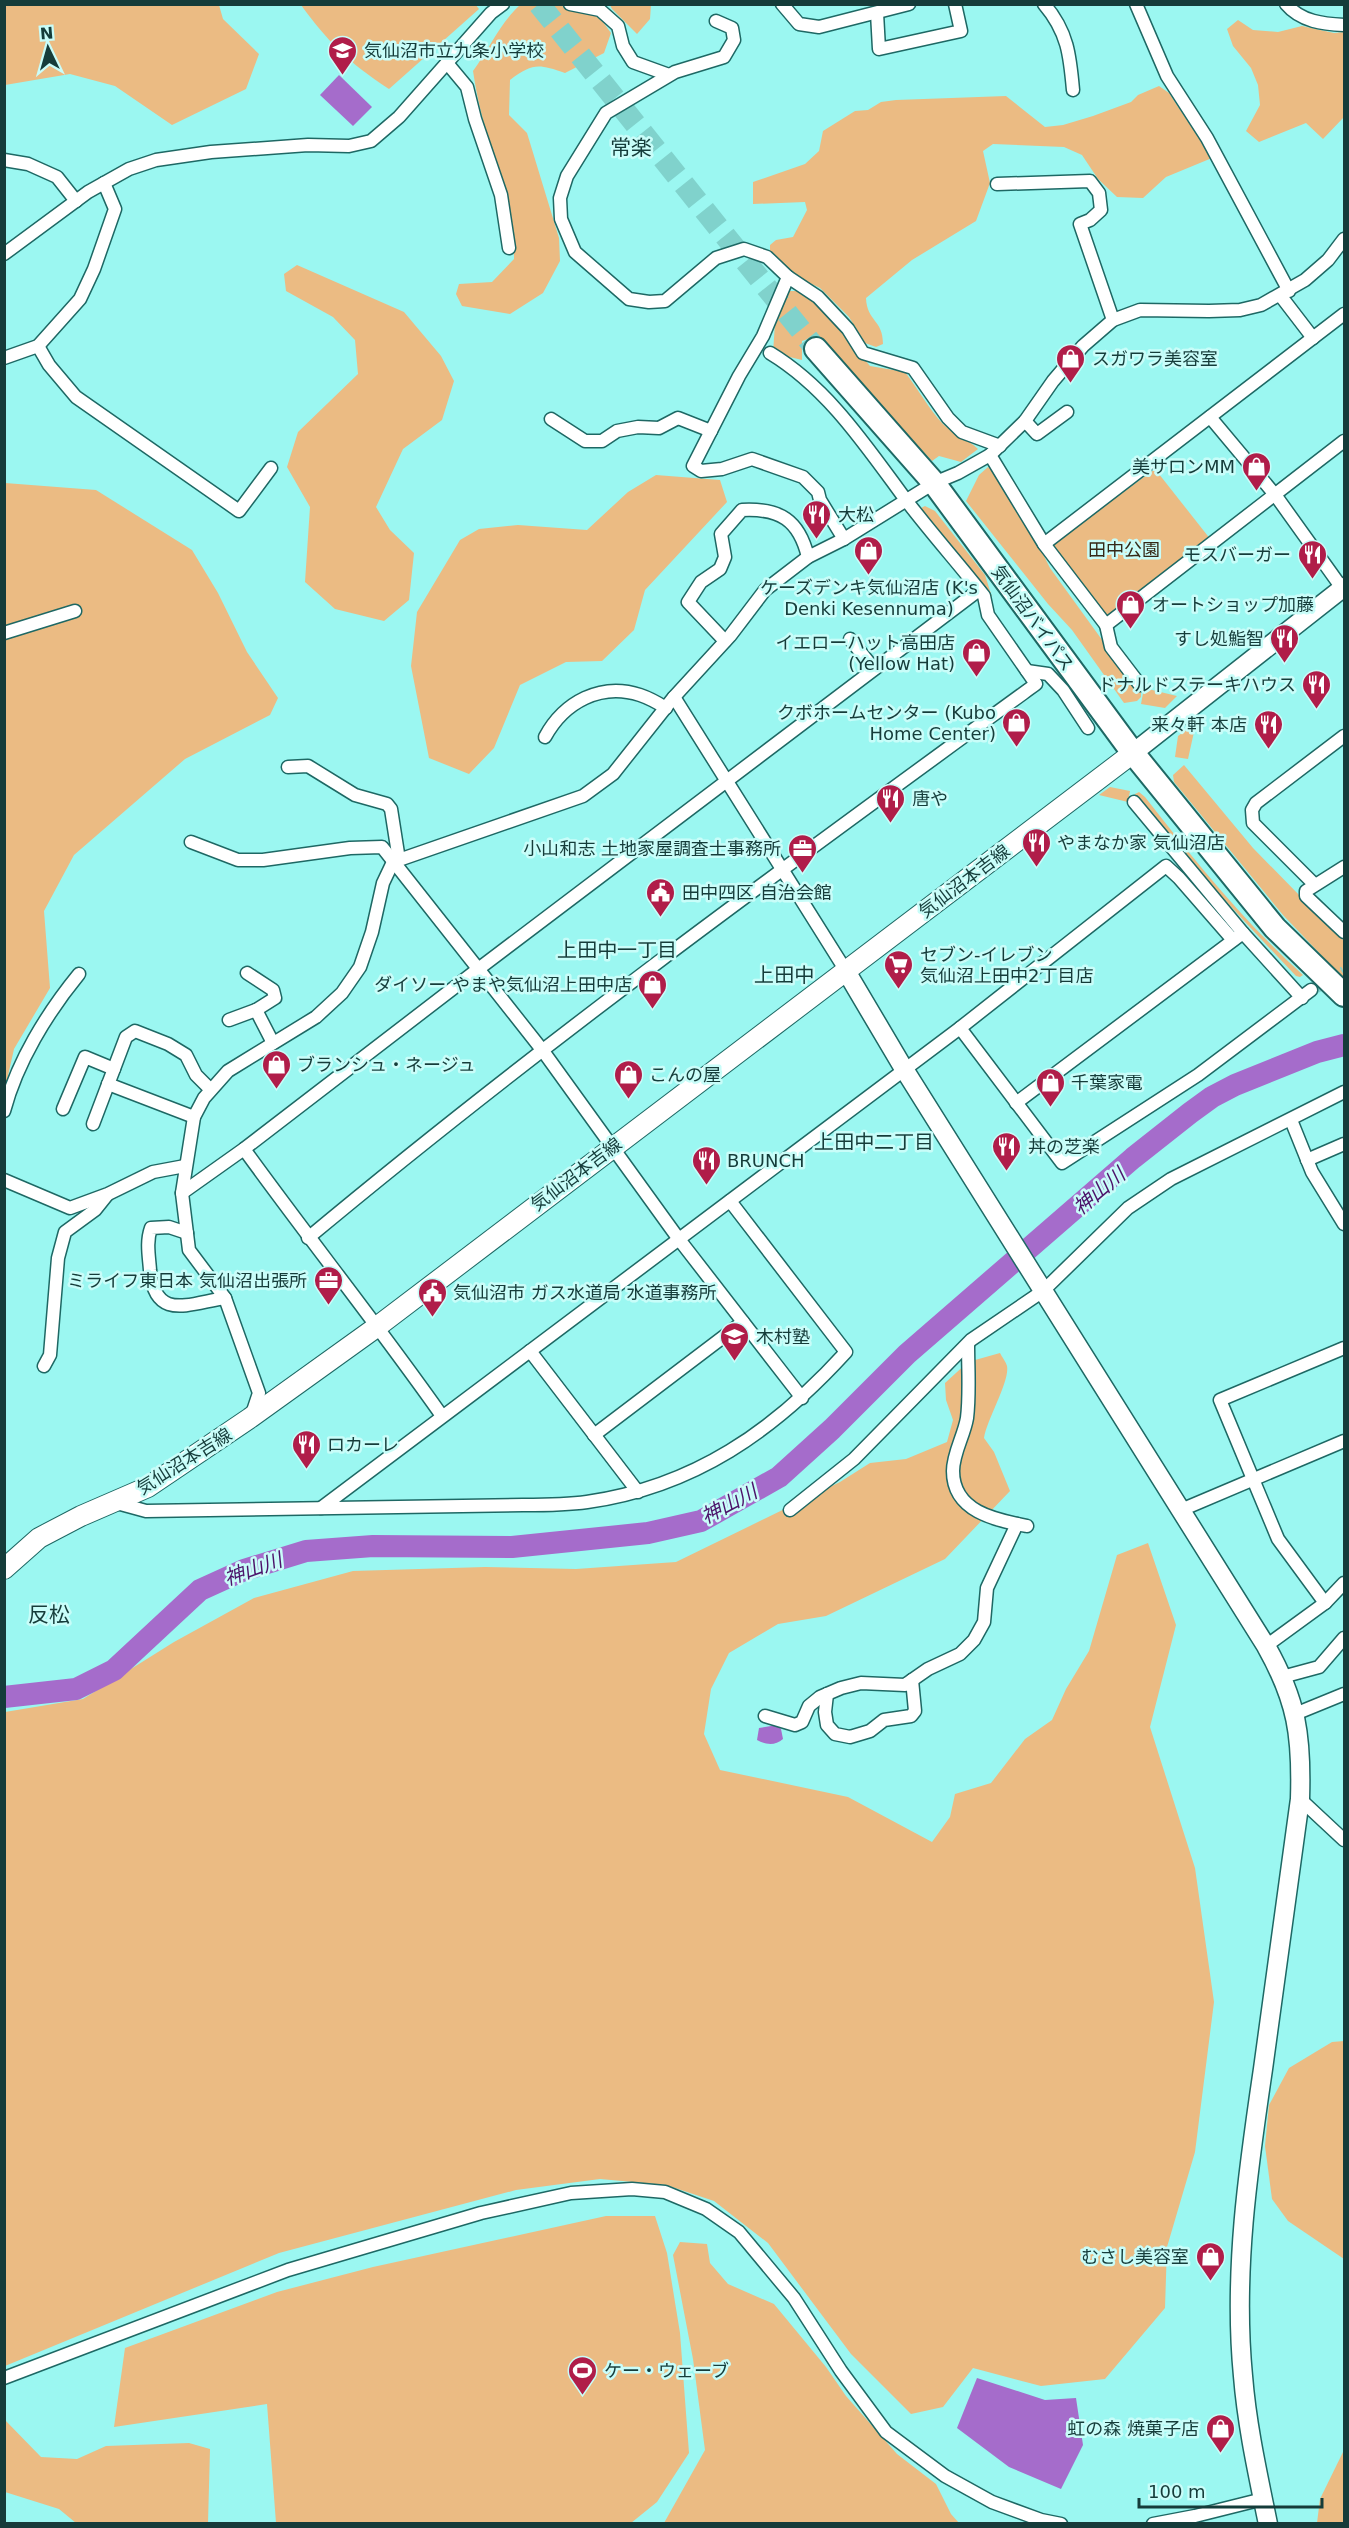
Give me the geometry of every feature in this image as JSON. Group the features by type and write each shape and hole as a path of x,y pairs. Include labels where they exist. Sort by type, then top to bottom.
{"highway":[{"name":"気仙沼バイパス","path":"816,349 934,483 1133,753 1275,928 1342,994"}],"main road":[{"name":"気仙沼本吉線","path":"4,1569 39,1538 81,1516 148,1487 250,1418 378,1326 1133,753"}],"street":[{"path":"4,254 76,201 129,169 181,155 308,145 349,146 371,141 399,117 447,63 488,9 503,4"},
{"path":"570,4 600,10 618,26 623,46 633,62 669,75"},
{"path":"782,4 799,24 819,27 909,4"},
{"path":"877,13 879,49 961,31 956,4"},
{"path":"1044,4 1052,14 1070,49 1073,90"},
{"path":"1136,4 1167,76 1207,138 1284,293 1313,338"},
{"path":"1286,4 1290,9 1317,24 1344,25"},
{"path":"716,21 732,28 734,40 724,57 669,75 606,113 567,176 560,198 561,219 576,252 629,299 649,302 664,301 716,258 744,249 767,257 788,277 818,297 848,328 863,353 913,368 948,418 962,432 1000,446"},
{"path":"447,63 467,87 475,119 501,195 509,248"},
{"path":"4,160 28,164 57,177 76,201"},
{"path":"997,184 1090,181 1099,193 1101,210 1090,220 1080,224 1113,320"},
{"path":"4,358 38,346 80,299 94,270 115,209 104,183"},
{"path":"396,861 583,796 613,774 674,697 725,641 765,590 808,557 844,538 934,483 990,455 1025,421 1053,381 1083,346 1113,320 1140,310 1240,310 1261,305 1284,293 1328,260 1344,239"},
{"path":"788,277 763,336 739,375 693,466 701,471 722,469 752,459 803,477 818,492 820,500 844,538"},
{"path":"1044,544 1344,314"},
{"path":"38,346 49,366 76,397 239,511 271,468"},
{"path":"308,1238 543,1051 781,870 1036,684 988,615 984,596 907,500 872,452 810,382 770,353"},
{"path":"1025,421 1037,434 1067,412"},
{"path":"1133,753 1344,589 1276,496 1210,417"},
{"path":"551,418 585,441 602,441 617,431 638,427 659,428 678,418 711,431"},
{"path":"1106,625 1276,496 1344,441"},
{"path":"990,455 1044,544 1106,625 1111,646 1140,685"},
{"path":"725,641 688,602 701,582 720,569 725,556 721,534 742,510 762,509 792,522 803,536 808,557"},
{"path":"182,1193 244,1149 477,969 979,590"},
{"path":"4,633 75,611"},
{"path":"850,639 874,669"},
{"path":"1027,671 1048,674 1063,690 1088,728"},
{"path":"545,736 552,723 573,704 597,692 621,691 641,695 666,708"},
{"path":"674,697 1266,1646 1282,1677 1295,1714 1301,1757 1300,1799 1250,2160 1242,2236 1240,2290 1243,2374 1248,2423 1268,2523"},
{"path":"1314,884 1253,823 1251,810 1256,803 1344,736"},
{"path":"250,1418 259,1393 225,1298 189,1250 182,1193 194,1117 210,1089 228,1071 316,1017 342,993 360,967 372,932 383,883 396,861 391,809 387,804 355,795 308,766 288,767"},
{"path":"1134,802 1238,937"},
{"path":"191,842 238,860 263,860 382,847 396,861 477,969 543,1051 678,1238 802,1398"},
{"path":"321,1508 960,1028 1166,866 1238,937 1307,994 1198,1075 1062,1162 960,1028"},
{"path":"1344,867 1306,891 1306,896 1344,932"},
{"path":"1016,1103 1238,937"},
{"path":"4,1111 31,1044 56,1001 78,974"},
{"path":"229,1020 256,1010 275,998 273,990 247,974"},
{"path":"256,1010 273,1043"},
{"path":"93,1124 126,1037 135,1031 168,1044 186,1055 196,1075 210,1089"},
{"path":"63,1109 85,1057 114,1069"},
{"path":"108,1084 194,1117"},
{"path":"790,1510 854,1459 968,1344 1042,1289 1128,1208 1171,1179 1344,1092"},
{"path":"1291,1120 1312,1172 1344,1224"},
{"path":"1307,1160 1344,1144"},
{"path":"244,1149 308,1238 378,1326 442,1416"},
{"path":"4,1180 70,1208 108,1194 153,1172 185,1166"},
{"path":"44,1366 50,1355 58,1258 65,1232 95,1210 108,1194"},
{"path":"113,1502 146,1511 586,1503 675,1481 734,1448 774,1421 802,1398 846,1352 730,1201"},
{"path":"187,1233 169,1227 151,1228 147,1238 152,1287 159,1300 171,1306 225,1298"},
{"path":"594,1435 743,1322"},
{"path":"765,1716 795,1725 801,1722 809,1706 841,1688 861,1683 905,1684 928,1669 960,1654 974,1640 984,1622 987,1588 994,1569 1022,1525 978,1513 966,1504 957,1487 953,1472 966,1419 968,1344"},
{"path":"1325,1603 1278,1539 1220,1400 1344,1348"},
{"path":"530,1351 638,1492"},
{"path":"1180,1510 1344,1442"},
{"path":"1266,1646 1325,1603 1344,1583"},
{"path":"1282,1677 1319,1667 1344,1638"},
{"path":"827,1694 826,1725 835,1734 850,1737 870,1731 884,1720 911,1716 915,1711 912,1680"},
{"path":"1295,1714 1344,1694"},
{"path":"1300,1799 1344,1840"},
{"path":"4,2378 288,2270 481,2213 571,2193 632,2189 665,2192 706,2209 739,2232 794,2298 841,2371 886,2432 945,2476 992,2502 1041,2520 1061,2523"},
{"path":"1153,2523 1195,2516 1263,2499"}],"green space":[{"path":"5,4 219,5 223,19 259,54 246,89 172,125 115,86 70,74 5,85"},
{"path":"475,4 479,9 389,89 340,52 301,5"},
{"path":"520,5 561,5 568,10 592,13 611,33 604,53 565,73 536,67 524,70 510,80 509,115 527,133 559,238 560,261 543,293 510,314 462,306 456,294 459,284 492,282 514,259 513,239 502,182 480,108 473,71 501,28"},
{"path":"610,5 651,5 650,19 637,34"},
{"path":"1238,20 1253,30 1278,32 1302,26 1334,33 1344,32 1344,117 1323,139 1306,123 1259,142 1246,131 1260,105 1258,85 1251,68 1233,46 1227,29"},
{"path":"1159,86 1169,93 1212,158 1166,177 1143,198 1117,197 1098,179 1082,155 1064,147 993,144 983,151 990,183 976,221 912,260 866,298 869,312 880,330 883,344 876,347 865,343 849,317 820,288 793,275 770,253 770,245 776,240 793,237 807,210 805,202 753,204 753,182 805,164 819,151 823,131 855,111 868,110 881,102 896,100 1006,96 1045,127 1063,125 1093,116 1131,102 1138,95"},
{"path":"297,265 404,312 441,356 454,381 442,420 403,449 376,507 390,530 414,553 409,600 384,621 335,609 305,582 310,507 287,467 298,432 358,374 355,340 333,317 286,291 284,274"},
{"path":"790,291 808,291 870,366 905,372 943,424 978,449 961,462 939,456 932,461 843,366 828,346 814,337 802,341 802,360 773,353 775,323"},
{"path":"988,467 994,472 1050,568 1134,684 1141,690 1141,697 1137,701 1124,703 1072,630 1048,604 966,501 979,475"},
{"name":"田中公園","path":"1155,469 1211,540 1109,618 1052,544"},
{"path":"656,475 720,480 727,502 645,590 634,630 602,661 566,662 520,685 494,748 469,774 429,758 411,666 417,612 460,540 479,529 518,525 587,530 628,492"},
{"path":"5,483 96,490 192,550 218,593 247,652 278,698 270,715 185,759 74,855 44,911 50,988 14,1049 5,1089"},
{"path":"925,506 935,511 985,575 992,597 924,515 921,508"},
{"path":"1144,688 1177,696 1165,708 1141,704"},
{"path":"1196,723 1188,759 1175,757 1178,736"},
{"path":"1184,765 1253,848 1344,941 1344,979 1283,915 1174,782 1173,775"},
{"path":"1110,787 1130,791 1128,802 1099,795"},
{"path":"1139,792 1240,912 1303,975 1296,976 1196,869 1164,832 1149,808 1135,798 1135,794"},
{"path":"1000,1353 1006,1364 1007,1373 984,1438 994,1452 1010,1491 945,1559 826,1616 778,1624 729,1653 711,1689 704,1734 720,1770 848,1797 932,1842 950,1817 955,1794 991,1783 1025,1739 1052,1720 1066,1689 1089,1651 1117,1555 1148,1543 1176,1625 1150,1727 1195,1868 1214,2002 1195,2152 1167,2247 1165,2308 1105,2379 1041,2386 973,2368 943,2407 911,2414 851,2354 768,2243 714,2201 666,2185 600,2179 516,2190 279,2253 5,2366 5,1712 83,1699 174,1642 254,1598 353,1571 485,1567 576,1569 676,1562 840,1482 870,1463 906,1459 947,1442 953,1420 946,1400 945,1383 968,1362"},
{"path":"1344,2041 1344,2259 1288,2221 1272,2199 1265,2146 1269,2105 1289,2068 1332,2042"},
{"path":"606,2216 655,2216 667,2253 680,2333 689,2453 657,2502 631,2523 276,2523 267,2404 114,2427 125,2348 277,2292 373,2267"},
{"path":"680,2242 707,2244 710,2263 728,2284 774,2304 826,2367 846,2396 897,2454 936,2484 951,2514 959,2523 664,2523 705,2450 693,2359 673,2255"},
{"path":"5,2420 41,2457 77,2459 106,2446 189,2443 210,2449 208,2523 76,2523 59,2509 5,2492"},
{"path":"1344,2450 1344,2523 1317,2523 1320,2499"}],"shaded area":[{"path":"339,75 372,107 353,126 320,95"},
{"path":"777,1725 781,1729 783,1739 770,1744 757,1740 759,1728"},
{"path":"977,2378 1045,2400 1076,2398 1083,2445 1061,2489 1009,2467 957,2428"}],"waterway":[{"name":"神山川","path":"4,1697 76,1689 114,1670 200,1590 244,1570 306,1551 373,1546 512,1547 648,1533 701,1521 779,1477 832,1429 907,1354 1133,1158 1190,1113 1212,1097 1235,1085 1317,1052 1344,1045"}],"tunnel":[{"path":"539,4 816,349"},
{"path":"1311,990 1344,972"}],"place":[{"name":"気仙沼市立九条小学校","path":"343,76"},
{"name":"スガワラ美容室","path":"1071,384"},
{"name":"美サロンMM","path":"1256,492"},
{"name":"大松","path":"817,540"},
{"name":"ケーズデンキ気仙沼店 (K's Denki Kesennuma)","path":"869,576"},
{"name":"モスバーガー","path":"1312,580"},
{"name":"オートショップ加藤","path":"1131,630"},
{"name":"すし処鮨智","path":"1285,664"},
{"name":"イエローハット高田店 (Yellow Hat)","path":"976,678"},
{"name":"ドナルドステーキハウス","path":"1317,710"},
{"name":"クボホームセンター (Kubo Home Center)","path":"1017,748"},
{"name":"来々軒 本店","path":"1268,750"},
{"name":"唐や","path":"891,824"},
{"name":"やまなか家 気仙沼店","path":"1036,868"},
{"name":"小山和志 土地家屋調査士事務所","path":"802,874"},
{"name":"田中四区 自治会館","path":"661,918"},
{"name":"セブン-イレブン 気仙沼上田中2丁目店","path":"899,990"},
{"name":"ダイソー やまや気仙沼上田中店","path":"653,1010"},
{"name":"ブランシュ・ネージュ","path":"276,1090"},
{"name":"こんの屋","path":"628,1100"},
{"name":"千葉家電","path":"1050,1108"},
{"name":"丼の芝楽","path":"1007,1172"},
{"name":"BRUNCH","path":"706,1186"},
{"name":"ミライフ東日本 気仙沼出張所","path":"328,1306"},
{"name":"気仙沼市 ガス水道局 水道事務所","path":"432,1318"},
{"name":"木村塾","path":"735,1362"},
{"name":"ロカーレ","path":"306,1470"},
{"name":"むさし美容室","path":"1210,2282"},
{"name":"ケー・ウェーブ","path":"583,2396"},
{"name":"虹の森 焼菓子店","path":"1220,2454"}],"district":[{"name":"常楽","path":"631,148"},
{"name":"上田中一丁目","path":"617,950"},
{"name":"上田中","path":"784,975"},
{"name":"上田中二丁目","path":"874,1142"},
{"name":"反松","path":"49,1615"}]}
